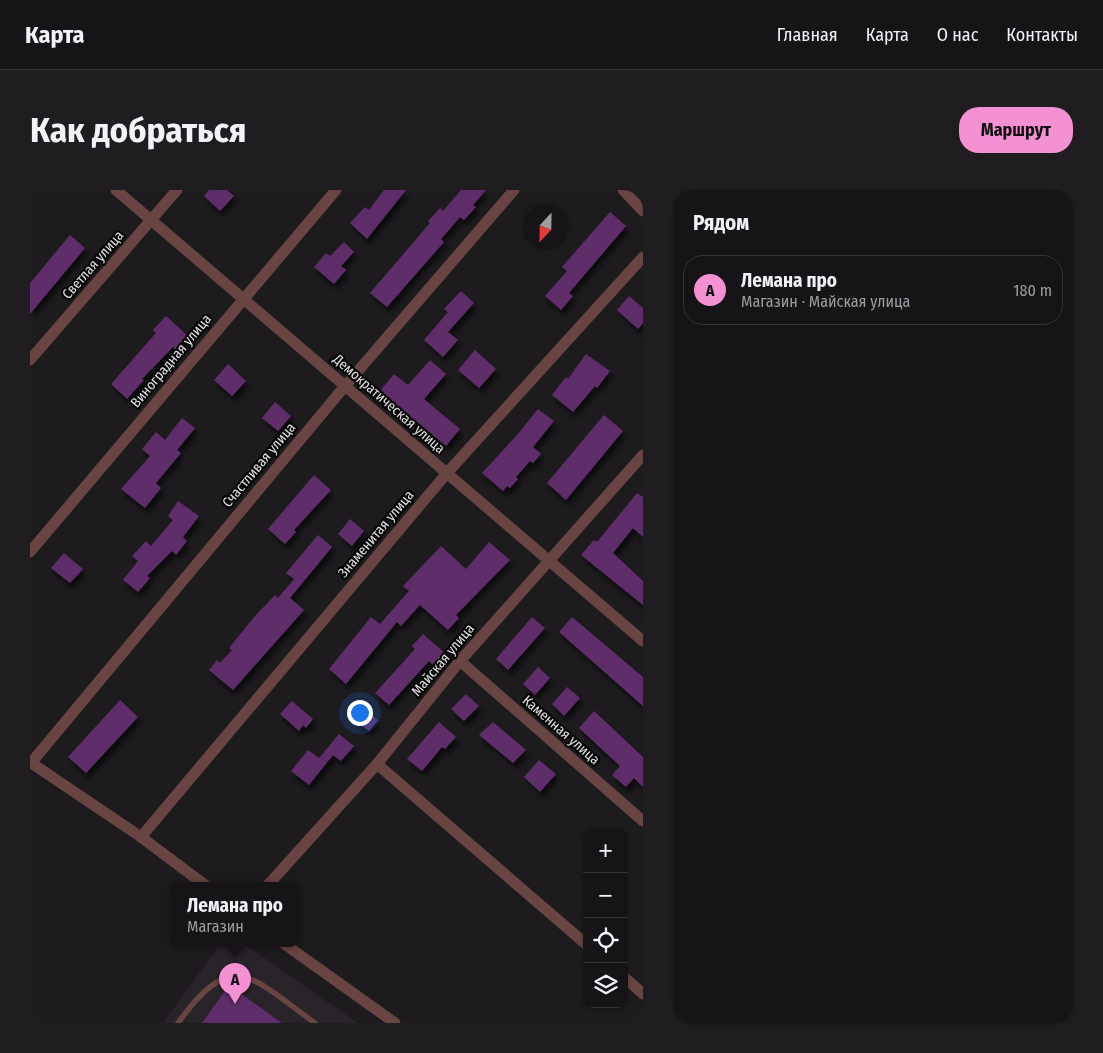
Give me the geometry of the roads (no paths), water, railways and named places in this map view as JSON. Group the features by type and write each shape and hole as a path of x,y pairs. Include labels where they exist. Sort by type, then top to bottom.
{"street":[{"name":"Демократическая улица","path":"116,190 643,641"},
{"name":"Светлая улица","path":"30,360 177,190"},
{"name":"Виноградная улица","path":"30,552 336,190"},
{"name":"Счастливая улица","path":"30,763 345,386 514,190"},
{"path":"623,190 643,211"},
{"name":"Знаменитая улица","path":"141,837 447,473 643,257"},
{"name":"Майская улица","path":"271,882 377,764 460,661 643,455"},
{"name":"Каменная улица","path":"460,661 643,821"},
{"path":"30,763 141,837 200,882"},
{"path":"377,764 583,942"},
{"path":"289,947 395,1023"},
{"path":"628,981 643,994"}],"lane":[{"path":"178,1023 192,1003 209,986 225,977 241,975 258,982 314,1023"}],"place":[{"name":"Лемана про","path":"235,1004"}]}
